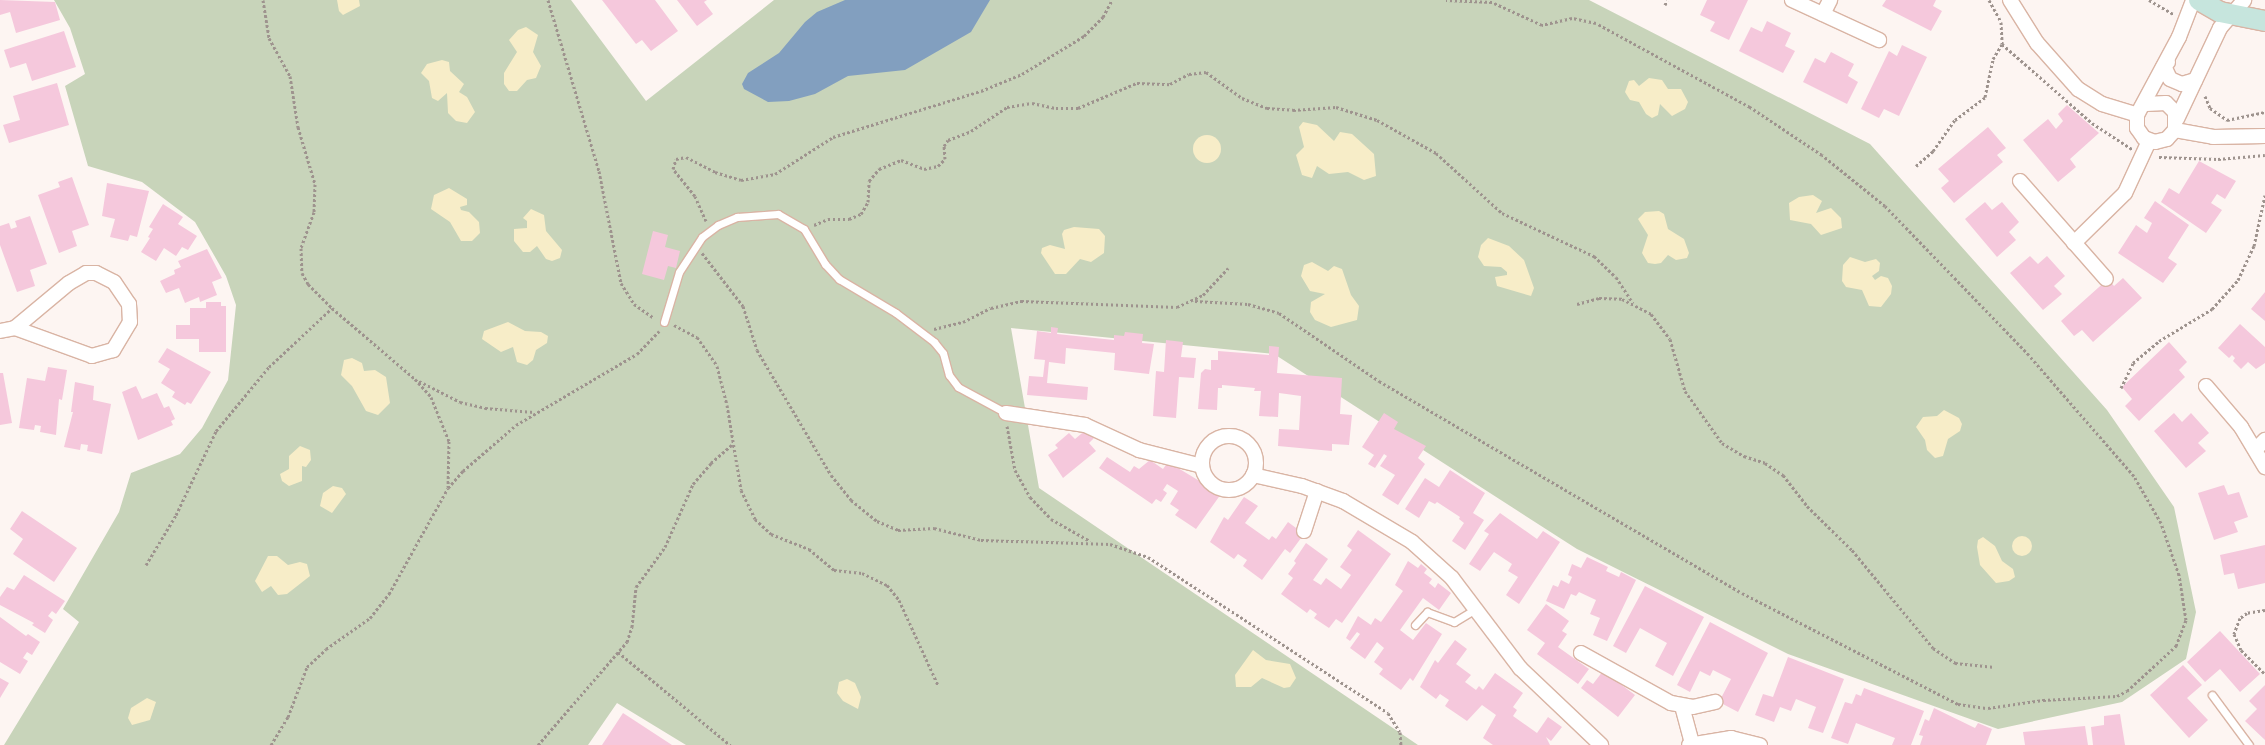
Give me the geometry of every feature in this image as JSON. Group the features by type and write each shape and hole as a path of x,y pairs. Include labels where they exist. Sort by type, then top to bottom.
{"street":[{"path":"1792,0 1879,40"},
{"path":"1823,14 1830,0"},
{"path":"2010,0 2037,43 2073,84 2102,104 2137,115"},
{"path":"2193,0 2179,37 2169,51 2146,104 2137,115 2137,128 2150,141 2161,142 2176,124 2199,84 2230,15 2244,0"},
{"path":"2199,0 2230,15 2265,21"},
{"path":"2164,66 2170,79 2175,82 2199,84"},
{"path":"2146,104 2166,103 2176,124 2213,137 2265,136"},
{"path":"2074,243 2125,193 2150,141"},
{"path":"2020,181 2106,279"},
{"path":"0,331 15,328 69,282 86,273 96,273 114,282 129,304 127,331 113,350 100,356 15,328"},
{"path":"2206,386 2260,444 2265,467"},
{"path":"1006,413 1085,425 1139,450 1202,466"},
{"path":"1220,437 1238,438 1246,442 1256,457 1253,475 1241,487 1224,490 1210,482 1202,466 1206,449 1220,437"},
{"path":"1253,475 1317,491 1367,513 1412,542 1452,578 1520,668 1601,745"},
{"path":"1304,531 1317,491"},
{"path":"1581,653 1682,706 1715,702"},
{"path":"1682,706 1691,744 1731,738 1760,745"}],"lane":[{"path":"664,322 674,284 696,245 709,231 737,217 768,213 788,218 804,229 825,264 839,278 919,328 940,347 949,375 958,387 1006,413"},
{"path":"1415,625 1427,612 1454,622 1476,609"},
{"path":"2212,694 2249,745"}],"path":[{"path":"264,0 269,38 290,76 298,127 314,184 314,212 301,248 302,273 308,284 332,308 415,379 430,397 449,441 448,488"},
{"path":"548,0 599,170 621,283 634,304 664,322 682,327 709,350 723,385 740,490 755,519 771,534 809,549 834,570 862,572 887,585 899,600 938,685"},
{"path":"709,231 695,196 673,169 676,159 686,157 715,172 741,180 775,174 833,138 981,91 1022,74 1084,36 1103,16 1112,0"},
{"path":"919,328 948,327 991,308 1020,301 1168,308 1195,301 1248,304 1279,313 1379,381 1742,593 1958,704 1988,708 2043,700 2106,699 2127,691 2176,646 2186,620 2179,575 2161,523 2134,476 2028,354 1885,206 1822,155 1757,111 1596,23 1572,18 1542,25 1492,2 1446,0"},
{"path":"1665,5 1668,0"},
{"path":"1916,166 1933,151 1955,120 1985,96 1994,59 2002,44"},
{"path":"804,229 828,218 849,219 861,214 868,202 869,181 879,169 901,160 924,169 938,166 944,159 944,146 948,140 971,131 1007,107 1032,103 1056,108 1078,108 1137,83 1170,84 1189,74 1206,72 1242,98 1267,108 1293,110 1336,107 1377,120 1436,153 1502,213 1594,256 1616,277 1632,303"},
{"path":"2199,84 2210,108 2228,120 2265,112"},
{"path":"2121,388 2132,363 2159,341 2212,309 2238,280 2254,246 2265,194"},
{"path":"696,245 743,306 757,350 831,475 864,511 887,527 898,530 940,529 982,540 1110,544 1148,557 1388,713 1400,732 1401,745"},
{"path":"1195,301 1228,268"},
{"path":"1577,304 1599,298 1632,303 1651,314 1665,330 1674,349 1685,391 1722,443 1744,456 1765,463 1783,475 1807,506 1852,550 1933,648 1956,662 1995,667"},
{"path":"146,565 176,516 216,431 269,367 332,308"},
{"path":"271,745 288,716 307,668 326,648 370,618 389,594 448,488 480,454 535,412 637,354 658,334 664,322"},
{"path":"415,379 468,404 510,412 535,412"},
{"path":"1006,413 1015,470 1030,497 1051,519 1091,542"},
{"path":"538,745 618,652 630,635 636,587 665,547 686,496 711,462 733,444"},
{"path":"2265,610 2247,613 2240,618 2234,634 2241,650 2265,674"},
{"path":"618,652 730,745"}],"green space":[{"path":"54,0 571,0 646,101 774,0 1589,0 1870,144 2107,410 2174,507 2196,612 2186,659 2122,702 1998,729 1788,654 1577,549 1274,354 1011,328 1039,488 1418,745 686,745 617,703 588,745 4,745 79,622 63,609 119,512 131,473 180,454 202,428 228,380 236,305 226,276 195,222 142,182 88,166 65,86 85,74 70,28"}],"sand":[{"path":"337,0 359,0 360,6 343,15 339,11"},
{"path":"526,27 538,35 533,52 541,66 536,78 527,80 517,91 509,91 504,84 504,73 517,52 509,40 518,30"},
{"path":"442,60 449,62 450,71 464,84 459,92 467,97 475,112 467,123 456,121 448,113 447,93 438,101 432,98 429,81 421,73 427,64"},
{"path":"1649,78 1662,80 1668,89 1681,89 1688,102 1685,109 1672,116 1660,104 1658,115 1652,118 1646,114 1639,102 1630,100 1625,92 1629,81 1634,80 1639,86"},
{"path":"1303,122 1317,125 1334,141 1340,132 1352,134 1374,154 1376,176 1364,180 1348,172 1329,174 1317,166 1312,178 1302,175 1296,155 1304,147 1299,127"},
{"path":"1207,135 1217,139 1221,149 1217,159 1207,163 1197,159 1193,149 1197,139"},
{"path":"449,188 467,199 467,205 460,207 461,210 469,212 479,222 480,233 472,241 461,241 450,222 431,209 434,195"},
{"path":"1813,195 1822,201 1816,213 1831,208 1841,218 1842,228 1821,235 1811,224 1790,220 1789,203 1799,197"},
{"path":"531,209 544,215 546,231 562,250 560,258 552,261 546,259 537,246 530,252 523,252 514,241 514,229 527,228 527,221 523,218"},
{"path":"1659,211 1664,214 1668,229 1684,239 1689,253 1687,258 1676,260 1668,255 1661,263 1655,264 1648,263 1642,253 1648,235 1638,219 1645,212"},
{"path":"1074,227 1099,229 1105,236 1104,253 1091,262 1080,259 1066,274 1055,274 1041,253 1042,248 1050,245 1065,249 1062,234 1064,230"},
{"path":"1488,238 1509,246 1524,260 1534,288 1531,296 1497,286 1495,277 1507,275 1507,272 1501,267 1484,266 1478,257 1481,245"},
{"path":"1850,257 1865,262 1876,259 1880,263 1879,271 1872,276 1875,280 1881,276 1888,278 1892,286 1891,294 1881,307 1869,306 1862,290 1846,287 1842,281 1843,265"},
{"path":"1312,262 1328,271 1334,266 1342,269 1351,295 1359,306 1357,320 1331,327 1315,320 1310,312 1311,302 1325,294 1310,291 1301,276 1304,265"},
{"path":"508,322 525,331 541,332 548,336 547,343 536,350 533,360 527,365 517,362 513,347 501,352 482,339 484,331"},
{"path":"352,358 362,363 364,371 375,370 386,377 390,403 378,415 366,411 352,386 341,375 344,360"},
{"path":"1944,410 1959,418 1962,424 1960,431 1948,439 1943,456 1935,458 1927,450 1925,440 1916,427 1923,417 1937,416"},
{"path":"300,446 310,450 311,460 306,467 302,466 302,481 289,486 282,481 280,474 289,469 289,456"},
{"path":"333,486 342,488 346,494 332,513 320,506 323,493"},
{"path":"2018,536 2026,536 2032,542 2032,550 2026,556 2018,556 2012,550 2012,542"},
{"path":"1983,537 1995,546 2002,561 2013,569 2015,577 2009,581 1996,583 1980,565 1977,547 1978,540"},
{"path":"268,556 277,556 288,565 300,562 307,564 310,576 287,594 278,595 271,586 262,592 255,581"},
{"path":"1253,650 1266,660 1290,664 1296,678 1290,687 1284,688 1262,678 1251,687 1236,687 1235,675"},
{"path":"847,679 855,683 861,697 858,709 843,701 837,693 839,682"},
{"path":"147,698 156,702 150,720 132,725 128,718 131,708"}],"water":[{"path":"845,0 990,0 971,32 905,70 848,76 815,94 789,101 768,102 744,89 742,84 748,73 779,53 805,22 817,12"}],"building":[{"path":"0,0 55,2 60,20 16,33 10,12 0,15"},
{"path":"602,0 655,0 678,31 651,51 642,40 636,44"},
{"path":"677,0 707,0 704,2 713,14 697,26"},
{"path":"1707,0 1748,0 1729,40 1710,31 1715,22 1700,15"},
{"path":"1886,0 1936,0 1933,6 1942,11 1931,31 1882,6"},
{"path":"1767,21 1791,33 1785,46 1795,51 1783,73 1739,51 1751,27 1762,32"},
{"path":"64,31 76,67 32,81 26,63 10,68 4,50"},
{"path":"1902,45 1927,57 1899,116 1884,109 1879,118 1861,109 1889,51 1897,56"},
{"path":"1831,52 1854,64 1848,76 1858,82 1847,104 1803,82 1815,58 1825,63"},
{"path":"57,83 69,125 9,143 3,125 20,120 13,96"},
{"path":"2067,105 2099,133 2070,159 2076,167 2058,182 2023,140 2048,119 2056,129 2063,121 2058,114"},
{"path":"1988,127 2006,148 1997,155 2003,162 1954,203 1941,188 1949,181 1938,169"},
{"path":"2199,161 2236,181 2225,199 2217,194 2211,203 2222,210 2206,233 2161,202 2169,188 2179,194"},
{"path":"72,177 89,225 72,231 77,246 59,253 38,195 60,187 58,182"},
{"path":"107,183 149,191 137,237 130,235 128,241 110,237 115,219 102,216"},
{"path":"2155,201 2189,225 2168,258 2177,264 2163,283 2118,253 2136,225 2147,233 2152,223 2144,218"},
{"path":"1985,202 1992,210 2002,202 2019,222 2009,232 2016,240 1997,257 1965,219"},
{"path":"163,204 183,217 178,224 197,236 188,250 182,247 176,256 164,248 156,261 141,252 150,238 148,237 153,229 149,227"},
{"path":"30,216 47,264 30,270 35,286 17,292 0,245 0,226 9,223 11,229 17,227 15,221"},
{"path":"653,231 668,235 665,247 680,251 676,268 668,266 664,280 642,274"},
{"path":"207,249 222,278 212,282 217,295 200,302 199,297 185,303 179,288 166,293 160,281 175,274 174,270 181,267 178,261"},
{"path":"2030,256 2038,264 2047,256 2065,276 2054,286 2062,294 2043,310 2010,273"},
{"path":"2123,278 2142,298 2093,342 2082,330 2074,336 2061,321 2108,279 2114,286"},
{"path":"2265,292 2265,321 2251,309"},
{"path":"206,302 221,302 221,306 226,306 226,352 199,352 199,339 176,339 176,325 190,325 190,308 206,308"},
{"path":"2240,324 2265,347 2265,363 2256,369 2248,362 2241,369 2233,361 2235,358 2232,355 2229,358 2218,348"},
{"path":"1051,327 1058,328 1057,334 1114,340 1114,335 1124,336 1125,332 1143,334 1142,343 1154,344 1149,374 1114,370 1115,353 1066,348 1065,364 1049,362 1047,383 1088,387 1087,400 1027,395 1029,376 1043,377 1045,360 1034,359 1037,331 1051,333"},
{"path":"1166,340 1183,342 1181,357 1196,358 1194,378 1179,377 1176,418 1153,416 1156,371 1164,372"},
{"path":"2169,342 2187,362 2179,370 2185,377 2139,421 2125,406 2132,399 2122,387"},
{"path":"1269,346 1279,347 1277,373 1342,378 1340,414 1352,415 1349,445 1332,444 1332,451 1278,446 1279,429 1299,430 1301,396 1279,393 1278,417 1259,416 1261,391 1254,391 1255,388 1222,385 1222,388 1218,388 1217,410 1198,409 1201,373 1205,369 1211,370 1211,360 1218,360 1218,351 1269,355"},
{"path":"167,348 211,372 191,404 187,402 185,405 172,397 175,392 161,383 170,369 158,362"},
{"path":"48,367 67,370 62,400 59,399 56,435 40,432 41,426 35,425 34,430 19,428 27,378 45,381"},
{"path":"0,373 3,373 12,423 0,425"},
{"path":"75,382 94,386 93,400 111,404 102,454 87,451 88,445 81,444 80,450 64,447 73,412 71,412"},
{"path":"136,386 142,399 157,393 164,408 169,406 175,419 171,421 173,425 138,440 122,392"},
{"path":"1384,413 1398,422 1394,429 1426,446 1418,458 1425,464 1398,505 1382,495 1395,475 1380,466 1387,456 1384,454 1375,468 1368,464 1374,455 1362,447"},
{"path":"2174,413 2182,422 2191,413 2209,433 2198,443 2206,451 2186,468 2154,431"},
{"path":"1087,429 1094,438 1089,443 1096,451 1063,478 1048,455 1058,448 1055,445 1069,433 1075,439"},
{"path":"1107,457 1130,472 1134,466 1139,469 1150,460 1163,469 1168,462 1221,494 1196,529 1175,515 1179,510 1170,504 1178,491 1167,484 1163,490 1167,493 1161,502 1156,499 1152,504 1099,468"},
{"path":"1450,470 1485,493 1473,513 1484,520 1465,550 1452,541 1464,523 1459,519 1460,517 1437,502 1435,504 1429,501 1419,518 1405,509 1425,478 1439,487"},
{"path":"2224,485 2228,495 2239,492 2248,517 2234,522 2238,532 2214,540 2198,493"},
{"path":"1244,497 1258,506 1245,523 1269,540 1272,536 1276,539 1288,522 1304,534 1290,553 1285,549 1262,580 1243,566 1247,560 1238,554 1234,559 1210,542 1224,517 1228,520"},
{"path":"22,511 77,548 54,582 13,554 23,539 10,529"},
{"path":"1500,513 1537,539 1543,531 1560,542 1519,604 1506,595 1518,577 1508,571 1512,564 1494,552 1480,571 1469,564 1489,534 1484,531"},
{"path":"1358,530 1391,554 1342,623 1336,619 1329,628 1314,618 1317,614 1310,609 1307,613 1281,594 1293,578 1288,574 1306,543 1328,559 1313,580 1321,585 1326,578 1341,589 1351,575 1340,567 1352,550 1347,546"},
{"path":"2265,545 2265,583 2238,589 2234,573 2224,575 2220,555"},
{"path":"1587,557 1608,567 1606,571 1619,577 1621,572 1636,580 1607,641 1593,635 1600,618 1590,614 1596,600 1579,592 1576,596 1571,594 1564,609 1546,601 1553,585 1558,587 1561,580 1569,584 1572,577 1568,575 1572,564 1581,568"},
{"path":"1408,561 1418,568 1421,564 1427,569 1424,573 1432,579 1429,583 1435,588 1438,583 1451,593 1439,610 1423,598 1400,630 1413,640 1426,623 1442,634 1413,681 1410,678 1401,690 1379,674 1383,669 1374,662 1384,648 1377,642 1365,659 1350,648 1360,634 1357,632 1350,641 1346,638 1358,616 1371,625 1375,618 1381,622 1403,591 1395,585"},
{"path":"24,575 65,601 56,614 52,611 48,616 53,620 45,633 32,625 34,623 0,605 0,597 7,587 14,590"},
{"path":"1645,586 1704,617 1673,676 1655,666 1667,643 1640,628 1626,653 1613,646"},
{"path":"1546,604 1569,621 1562,631 1567,634 1558,647 1589,669 1578,684 1537,654 1545,643 1527,630"},
{"path":"0,617 26,636 28,634 40,642 32,655 27,652 23,658 28,661 20,674 0,662"},
{"path":"1710,622 1768,653 1738,712 1719,702 1731,679 1713,670 1710,676 1700,671 1690,692 1677,685"},
{"path":"2220,631 2260,674 2240,692 2220,669 2205,682 2187,662"},
{"path":"1455,640 1467,649 1456,664 1471,675 1465,682 1476,690 1479,686 1483,690 1495,673 1523,693 1513,707 1517,710 1513,716 1537,733 1548,717 1562,727 1551,741 1546,737 1550,745 1493,745 1483,738 1496,715 1482,705 1467,721 1445,706 1449,700 1440,694 1436,699 1420,687 1435,660 1438,663"},
{"path":"1788,657 1844,679 1823,733 1808,728 1816,707 1796,699 1791,711 1780,707 1774,722 1755,715 1763,694 1773,697"},
{"path":"2183,665 2202,685 2187,698 2208,720 2189,738 2150,695"},
{"path":"1603,671 1635,695 1618,717 1581,688 1587,680 1593,684"},
{"path":"0,678 9,683 0,698"},
{"path":"2265,685 2265,740 2245,721 2257,709 2249,701"},
{"path":"1864,688 1924,711 1911,745 1892,745 1895,738 1856,723 1848,744 1831,738 1845,702 1852,704 1856,694 1861,696"},
{"path":"1934,708 1975,728 1978,723 1992,729 1986,745 1920,745 1923,736 1919,735 1925,719 1929,721"},
{"path":"623,713 672,745 602,745"},
{"path":"2120,714 2125,745 2093,745 2091,727 2104,725 2104,716"},
{"path":"2085,726 2088,745 2025,745 2023,732"}]}
